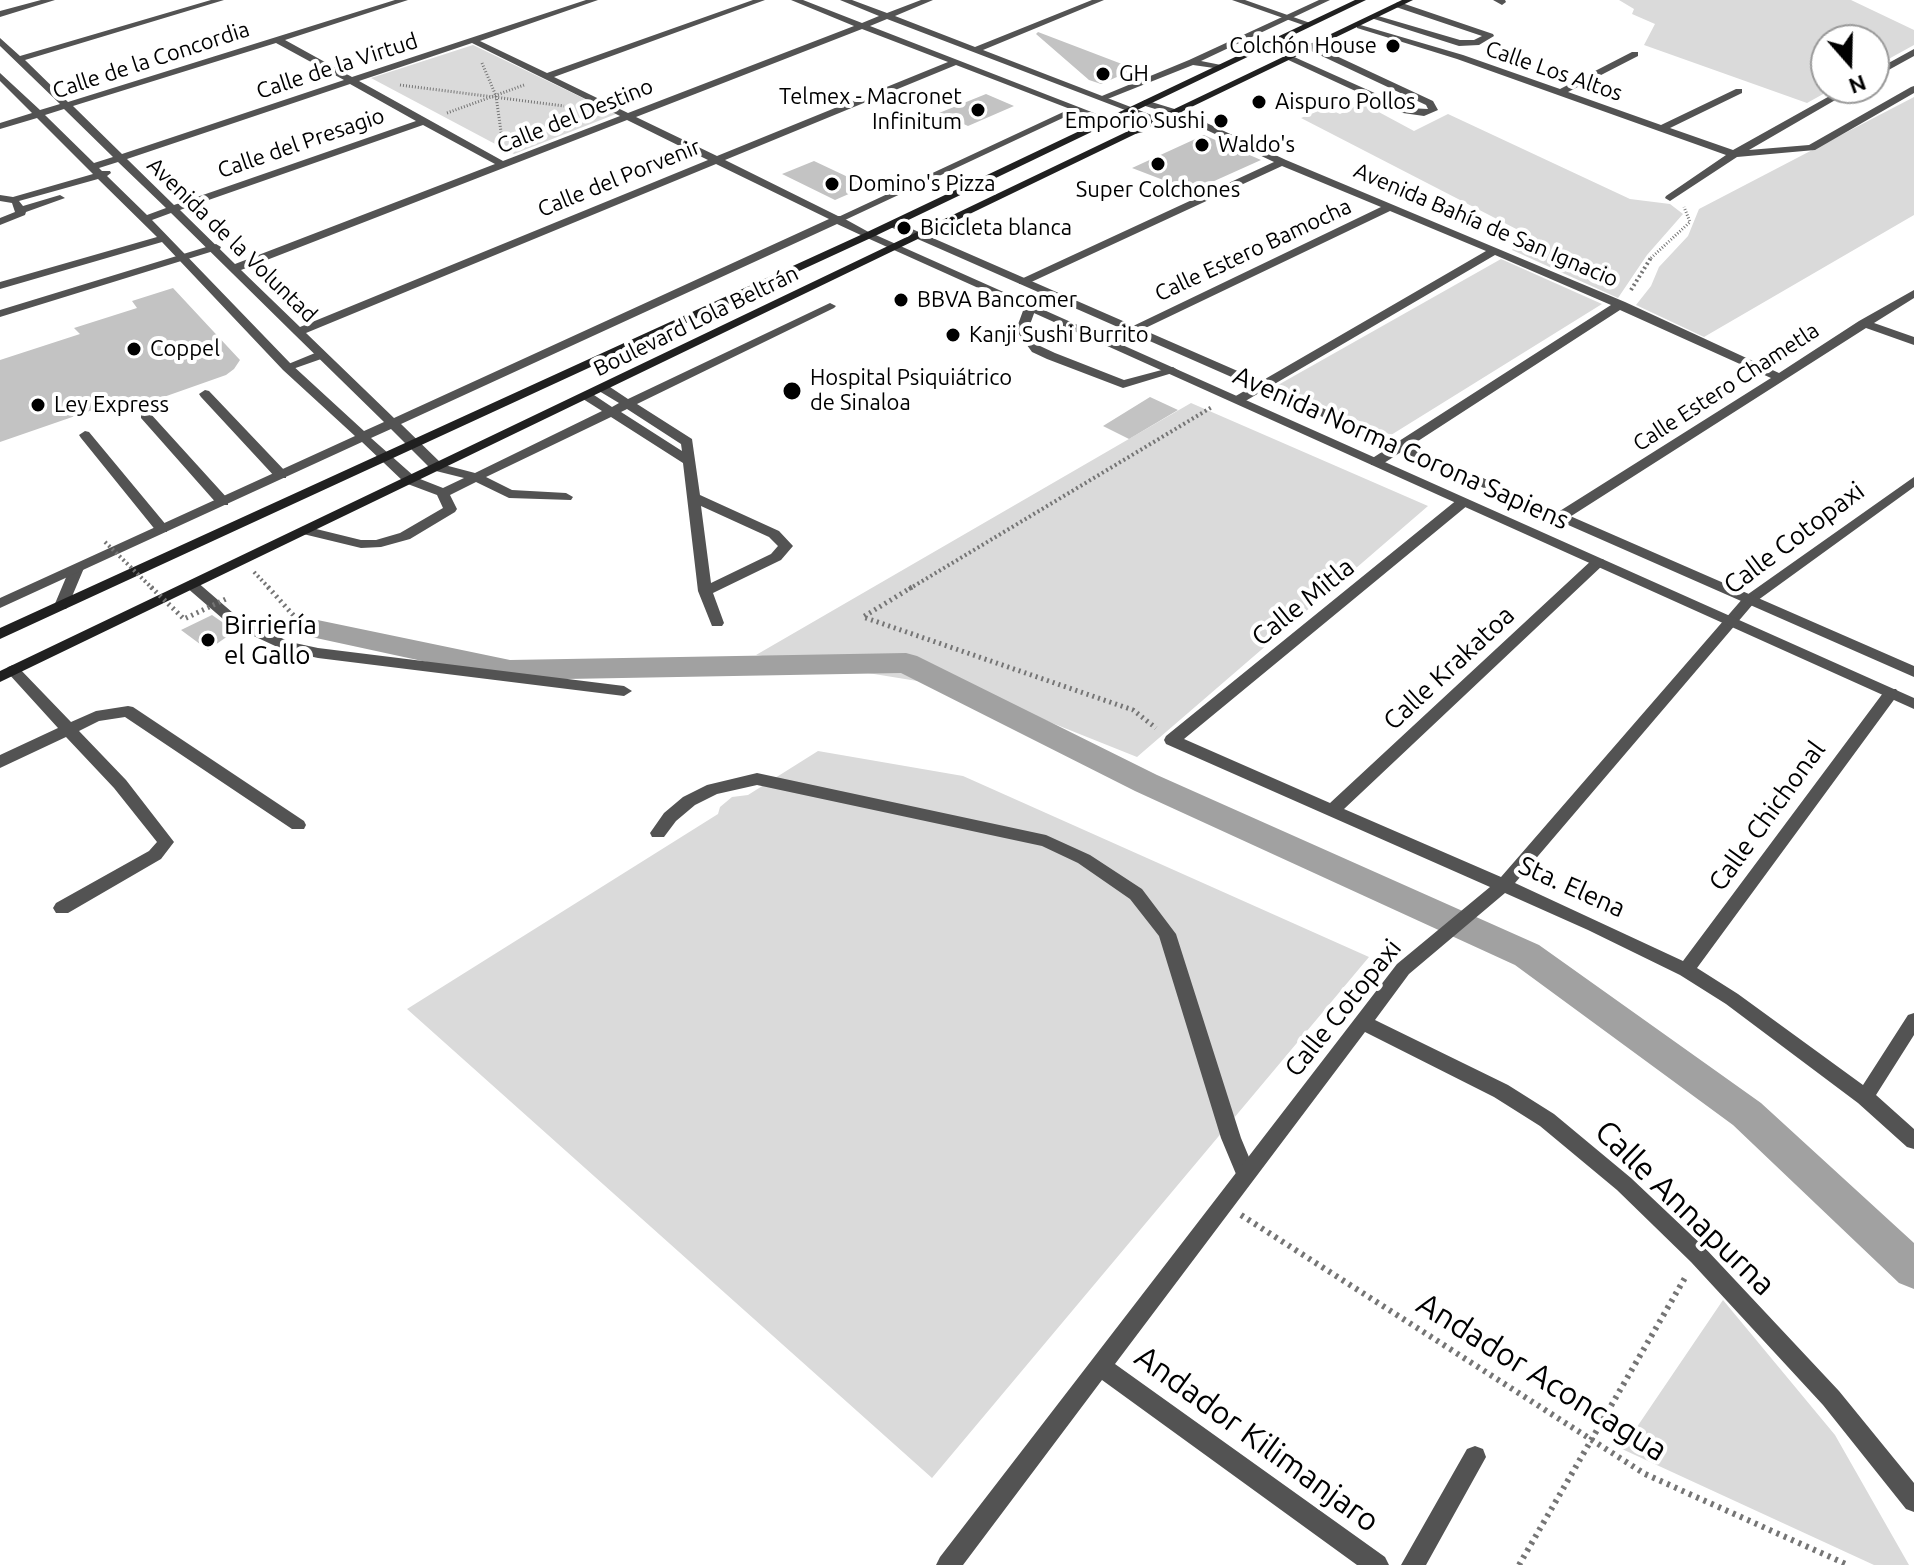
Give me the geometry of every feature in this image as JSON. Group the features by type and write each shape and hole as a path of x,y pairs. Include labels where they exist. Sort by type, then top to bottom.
{"main road":[{"name":"Boulevard Lola Beltrán","path":"0,634 869,235 1362,0"},
{"name":"Boulevard Lola Beltrán","path":"7,673 1404,3"}],"street":[{"path":"0,14 51,0"},
{"path":"18,59 220,0"},
{"name":"Calle de la Concordia","path":"0,126 387,2 404,0"},
{"name":"Calle de la Virtud","path":"67,191 124,162 351,80 594,0"},
{"path":"547,76 761,0"},
{"path":"795,0 1138,132"},
{"path":"844,0 1162,121"},
{"name":"Calle del Destino","path":"236,268 929,0"},
{"path":"974,50 1100,0"},
{"path":"1236,0 1309,24"},
{"path":"1102,98 1192,62 1326,0"},
{"path":"1375,18 1459,43 1476,43 1490,36 1404,3"},
{"name":"Calle Los Altos","path":"1360,26 1561,92 1734,154"},
{"path":"276,39 505,166"},
{"name":"Avenida Norma Corona Sapiens","path":"472,40 841,218 869,235 1914,704"},
{"name":"Avenida de la Voluntad","path":"0,41 64,106 216,247 320,355 437,467"},
{"path":"1289,58 1406,111 1424,113 1433,110 1430,103 1312,48"},
{"path":"1890,66 1914,52"},
{"path":"1561,92 1635,54"},
{"name":"Calle del Porvenir","path":"298,332 956,62"},
{"path":"1192,62 1218,67"},
{"path":"1015,85 1040,74"},
{"name":"Avenida de la Voluntad","path":"0,76 164,238 287,367 410,480 443,493"},
{"path":"1734,154 1811,148 1914,89"},
{"path":"1663,128 1739,91"},
{"name":"Avenida Bahía de San Ignacio","path":"1145,103 1178,113 1282,162 1621,304 1778,377"},
{"path":"1670,198 1734,154 1823,104"},
{"path":"0,603 1077,109"},
{"name":"Calle del Presagio","path":"145,219 424,121"},
{"path":"1023,282 1282,162"},
{"path":"0,198 13,200 67,191"},
{"path":"0,222 67,191"},
{"path":"13,200 22,210"},
{"name":"Calle Estero Bamocha","path":"1133,330 1391,206"},
{"path":"856,226 892,224"},
{"name":"Avenida Norma Corona Sapiens","path":"892,224 1914,672"},
{"path":"0,286 164,238"},
{"path":"0,314 216,247"},
{"path":"1233,399 1262,386 1493,251"},
{"name":"Calle Estero Chametla","path":"1560,517 1914,293"},
{"path":"1376,462 1621,304"},
{"path":"304,530 361,544 390,541 444,515 450,509 450,502 443,493 830,306"},
{"path":"1030,308 1022,330 1036,349 1051,356 1123,384 1173,371"},
{"path":"1863,323 1914,341"},
{"path":"287,367 320,355"},
{"path":"603,388 682,436 690,449 705,591 717,623"},
{"path":"205,394 281,475"},
{"path":"587,396 690,462"},
{"path":"145,415 223,502"},
{"path":"85,435 162,529"},
{"path":"437,467 476,477 509,494 566,497"},
{"name":"Calle Cotopaxi","path":"948,1565 1403,969 1504,885 1728,620 1749,600 1914,481"},
{"path":"695,498 774,534 786,546 776,557 705,591"},
{"name":"Calle Mitla","path":"1172,740 1463,502"},
{"name":"Calle Krakatoa","path":"1334,809 1598,562"},
{"path":"61,606 77,568"},
{"path":"191,584 235,622 286,646 318,653 624,691"},
{"path":"7,673 69,729 166,842 155,855 62,908"},
{"name":"Calle Chichonal","path":"1686,970 1891,693"},
{"path":"0,762 96,716 128,711 298,825"},
{"name":"Sta. Elena","path":"1172,740 1504,885 1686,970 1732,999 1865,1097 1914,1141"},
{"path":"658,833 670,817 689,801 713,789 757,779 1046,841 1084,859 1136,894 1152,910 1167,934 1222,1111 1246,1174"},
{"path":"1865,1097 1914,1020"},
{"name":"Calle Annapurna","path":"1362,1022 1501,1091 1547,1120 1624,1184 1698,1255 1831,1398 1914,1501"},
{"name":"Andador Kilimanjaro","path":"1100,1366 1377,1565"},
{"path":"1413,1565 1475,1457"}],"path":[{"path":"472,40 496,96 505,166"},
{"path":"424,121 547,76"},
{"path":"394,85 570,107"},
{"path":"1621,304 1653,255 1690,222 1688,210 1670,198"},
{"path":"1172,740 1133,710 863,617 1233,399"},
{"path":"105,542 184,619 228,598"},
{"path":"242,560 303,626"},
{"name":"Andador Aconcagua","path":"1224,1204 1645,1474 1848,1565"},
{"path":"1519,1565 1589,1438 1698,1255"}],"shaded area":[{"path":"1619,0 1851,0 1914,30 1914,45 1890,58 1890,24 1810,24 1810,101 1807,103 1644,45 1655,24 1632,14 1634,9"},
{"path":"473,45 616,114 514,154 371,78"},
{"path":"1914,97 1914,215 1704,337 1636,305 1651,286 1659,267 1688,236 1699,209"},
{"path":"1362,103 1414,131 1448,114 1630,199 1670,204 1683,214 1647,255 1618,298 1512,250 1524,233 1301,118 1326,108 1340,114"},
{"path":"1501,259 1602,304 1391,435 1278,385"},
{"path":"1191,403 1428,506 1137,757 967,689 756,655"},
{"path":"818,751 963,776 1369,957 932,1478 407,1009 718,814 720,807 732,797 748,795"},
{"path":"1723,1300 1835,1435 1909,1565 1874,1565 1622,1449"}],"building":[{"path":"1038,32 1135,69 1101,84 1089,80 1036,34"},
{"path":"986,94 1014,106 968,126 939,113"},
{"path":"1204,135 1261,160 1192,191 1132,168"},
{"path":"814,161 867,186 835,200 782,174"},
{"path":"173,288 240,360 234,369 226,375 141,405 133,396 0,442 0,360 80,334 74,328 137,308 132,301"},
{"path":"1150,397 1178,410 1129,439 1103,426"},
{"name":"Birriería el Gallo","path":"212,615 235,631 208,650 181,630"}],"waterway":[{"path":"303,626 510,670 906,663 1146,783 1527,955 1747,1114 1914,1270"}],"place":[{"name":"Colchón House","path":"1393,46"},
{"name":"GH","path":"1103,74"},
{"name":"Aispuro Pollos","path":"1259,102"},
{"name":"Telmex - Macronet Infinitum","path":"978,110"},
{"name":"Emporio Sushi","path":"1221,121"},
{"name":"Waldo's","path":"1202,145"},
{"name":"Super Colchones","path":"1158,164"},
{"name":"Domino's Pizza","path":"832,184"},
{"name":"Bicicleta blanca","path":"904,228"},
{"name":"BBVA Bancomer","path":"901,300"},
{"name":"Kanji Sushi Burrito","path":"953,335"},
{"name":"Coppel","path":"134,349"},
{"name":"Hospital Psiquiátrico de Sinaloa","path":"792,391"},
{"name":"Ley Express","path":"38,405"},
{"name":"Birriería el Gallo","path":"208,640"}]}
